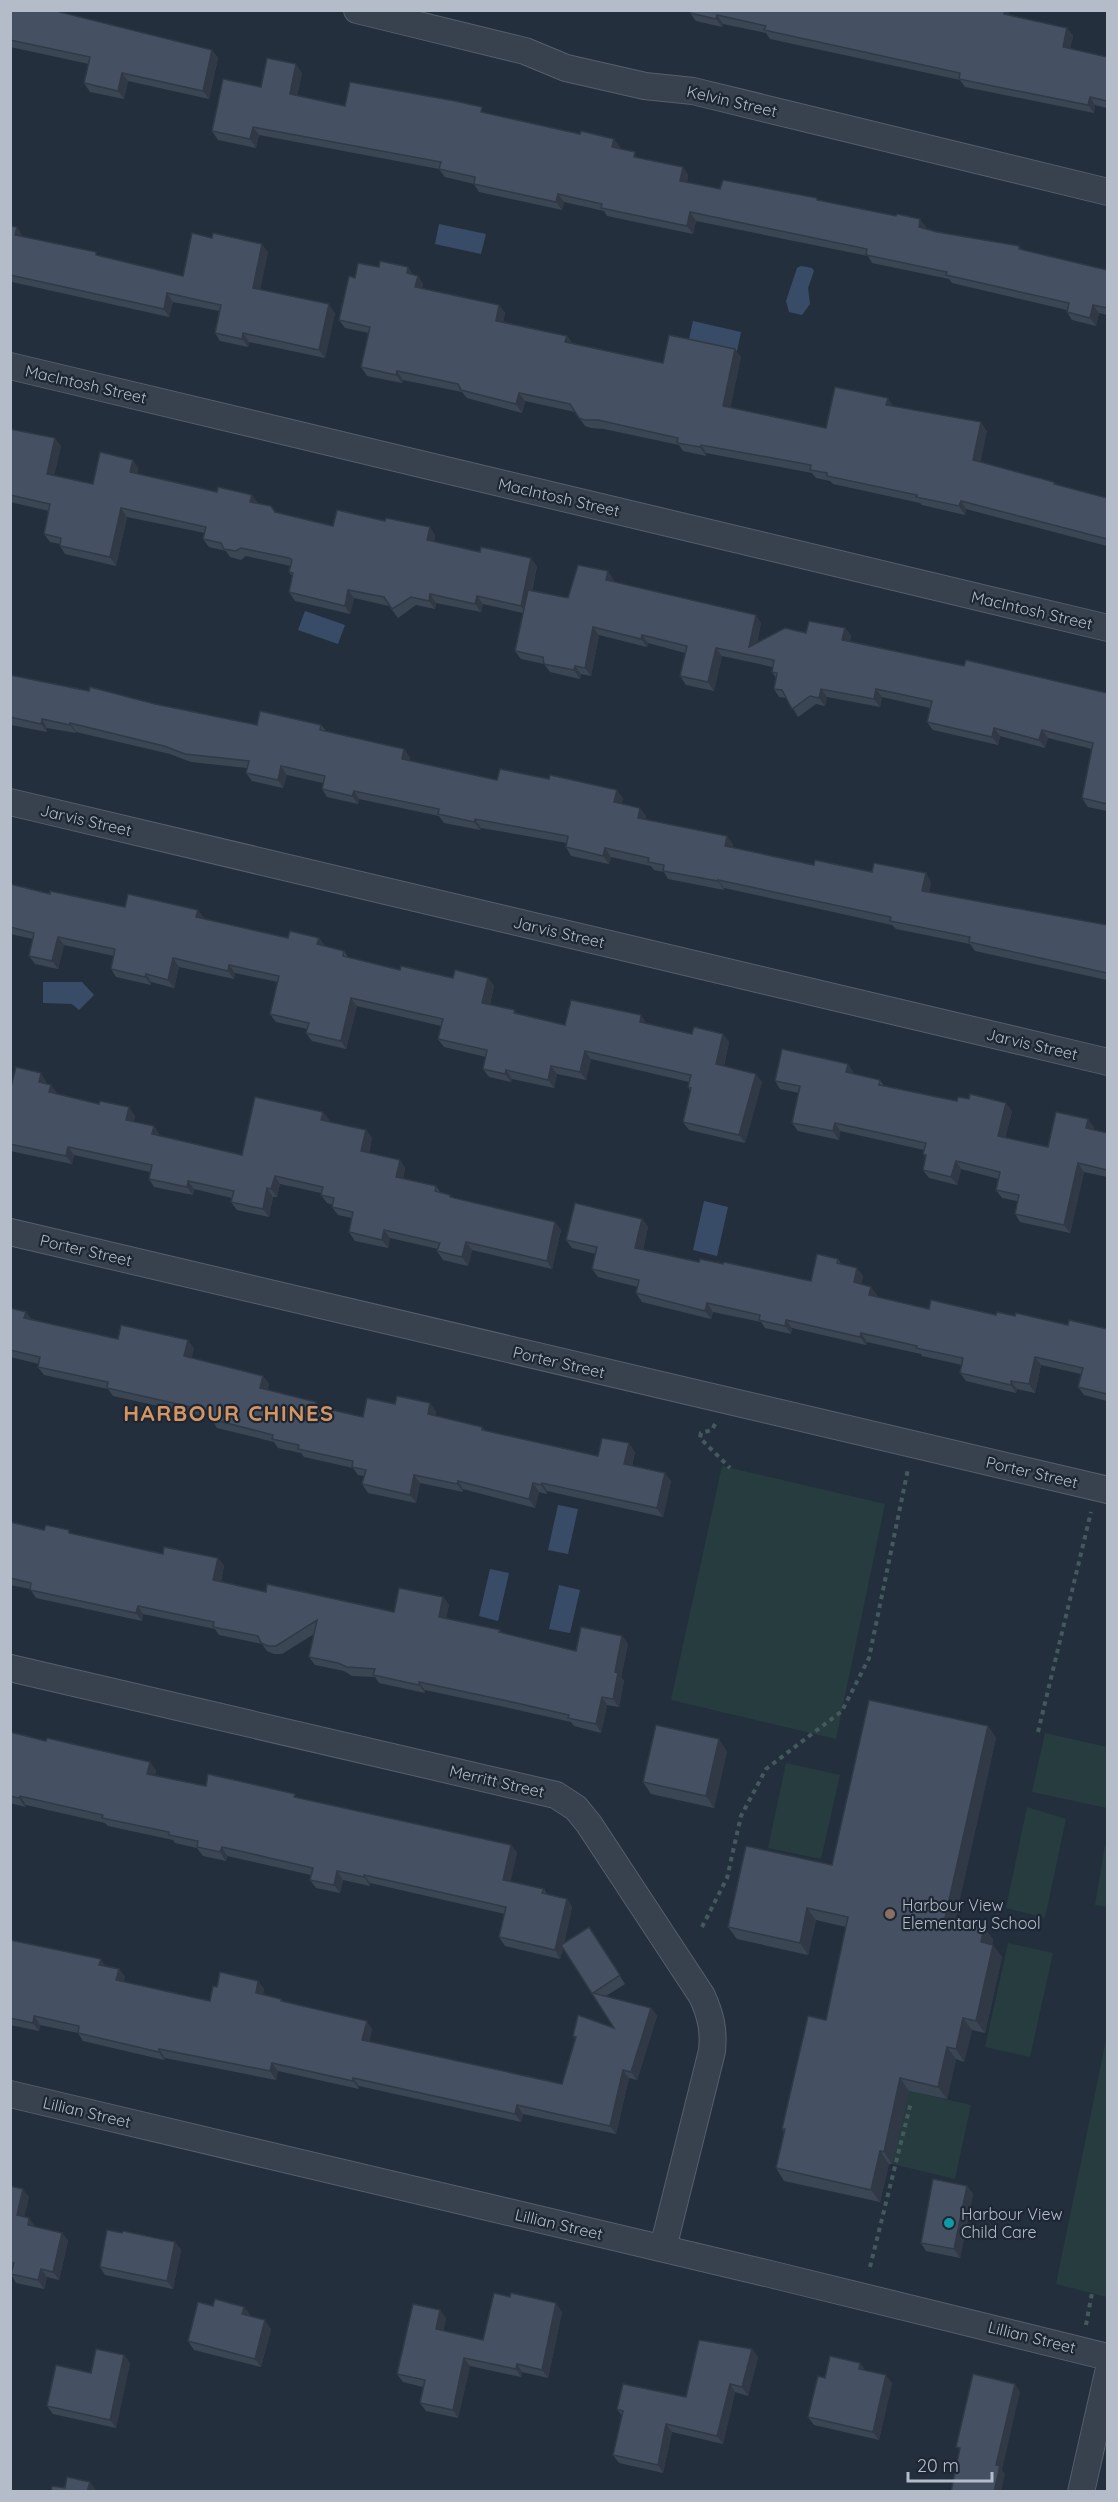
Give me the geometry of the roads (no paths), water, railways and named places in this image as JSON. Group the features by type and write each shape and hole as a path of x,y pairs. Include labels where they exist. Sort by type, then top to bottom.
{"street":[{"name":"Kelvin Street","path":"357,10 525,51 566,68 645,86 693,91 1107,192"},
{"name":"MacIntosh Street","path":"10,366 1107,628"},
{"name":"Jarvis Street","path":"10,802 1107,1062"},
{"name":"Porter Street","path":"10,1232 1102,1489"},
{"name":"Merritt Street","path":"10,1668 556,1795 576,1808 589,1824 702,1996 711,2017 714,2032 712,2051 663,2248"},
{"name":"Lillian Street","path":"10,2094 663,2248 1107,2357"},
{"path":"1081,2492 1107,2373"}],"water":[{"path":"439,224 486,234 481,254 435,244"},
{"path":"801,266 812,268 814,271 808,288 810,304 802,315 789,312 786,301 797,268"},
{"path":"693,321 741,332 737,351 689,339"},
{"path":"305,611 345,625 338,644 298,630"},
{"path":"43,982 82,982 94,995 79,1010 72,1004 43,1003"},
{"path":"704,1201 728,1207 717,1256 693,1250"},
{"path":"558,1505 578,1509 568,1554 548,1550"},
{"path":"490,1569 509,1573 498,1621 479,1616"},
{"path":"559,1585 580,1590 570,1633 549,1629"}],"place":[{"name":"Harbour View Elementary School","path":"890,1914"},
{"name":"Harbour View Child Care","path":"949,2223"}],"district":[{"name":"HARBOUR CHINES","path":"229,1413"}]}
